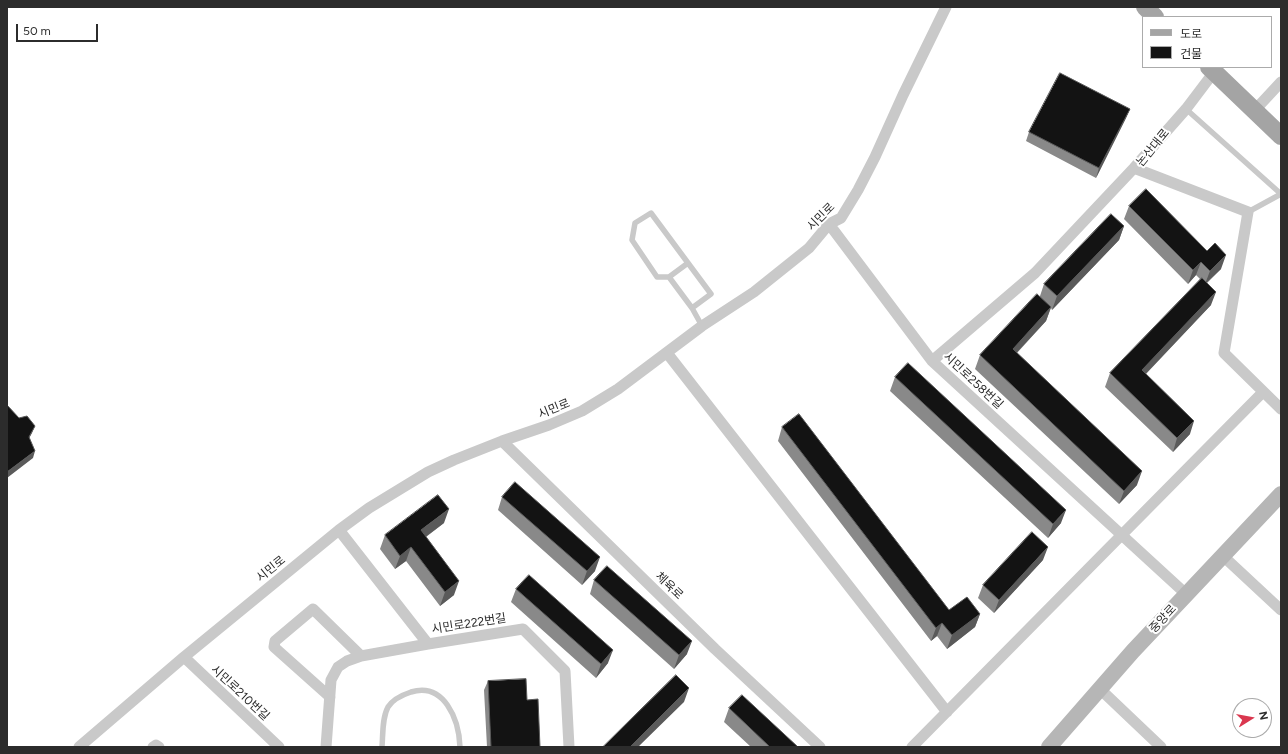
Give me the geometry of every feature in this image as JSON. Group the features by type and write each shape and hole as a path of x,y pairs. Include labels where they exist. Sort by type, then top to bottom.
{"main road":[{"path":"1145,7 1154,16"},
{"name":"논산대로","path":"1212,69 1281,136"}],"street":[{"name":"시민로","path":"79,747 184,657 339,530 369,508 428,472 502,441 549,425 582,411 618,389 702,326 754,292 809,248 829,224 841,218 858,190 946,7"},
{"name":"논산대로","path":"1212,69 1186,110 1134,168 1248,212"},
{"path":"1254,110 1281,82"},
{"path":"932,361 1035,273 1134,168"},
{"path":"1248,212 1224,353 1281,409"},
{"name":"시민로258번길","path":"829,224 932,361 1186,594"},
{"path":"667,353 947,712"},
{"path":"912,747 1264,392"},
{"name":"체육로","path":"502,441 715,649 820,747"},
{"name":"중앙로","path":"1048,747 1186,594 1281,494"},
{"name":"시민로222번길","path":"339,530 428,644 523,629 565,671 569,747"},
{"path":"1222,556 1281,610"},
{"path":"330,697 274,647 275,641 314,609 361,656"},
{"path":"326,747 331,680 338,668 347,661 361,656 428,644"},
{"name":"시민로210번길","path":"184,657 279,747"},
{"path":"1100,689 1161,747"},
{"path":"154,747 156,745 159,747"}],"lane":[{"path":"1186,110 1281,194 1248,212"},
{"path":"688,263 669,277 657,277 632,240 635,223 651,213 711,294 692,308"},
{"path":"669,277 692,308 702,326"},
{"path":"382,747 383,726 388,707 399,695 418,690 434,692 446,703 455,718 460,738 460,747"}],"building":[{"path":"1060,73 1130,109 1099,168 1029,132"},
{"path":"1146,189 1207,251 1215,243 1226,255 1210,271 1201,262 1193,270 1129,206"},
{"path":"1111,214 1124,226 1057,296 1044,284"},
{"path":"1202,278 1216,292 1142,370 1194,421 1177,438 1110,373"},
{"path":"1037,294 1051,307 1013,349 1142,471 1124,491 980,355"},
{"path":"908,363 1066,510 1053,524 895,377"},
{"path":"7,405 19,418 27,416 35,426 29,437 35,451 7,472"},
{"path":"799,414 949,610 967,597 980,614 952,635 942,623 936,628 782,427"},
{"path":"515,482 600,557 587,571 502,497"},
{"path":"438,495 449,509 421,530 459,581 445,592 411,547 400,556 385,535"},
{"path":"1032,532 1048,547 999,600 983,585"},
{"path":"607,566 692,641 679,655 594,580"},
{"path":"529,575 613,650 601,664 516,589"},
{"path":"676,675 689,688 630,747 603,747"},
{"path":"526,679 527,700 538,699 540,747 491,747 488,681"},
{"path":"742,695 798,747 770,747 729,708"}]}
